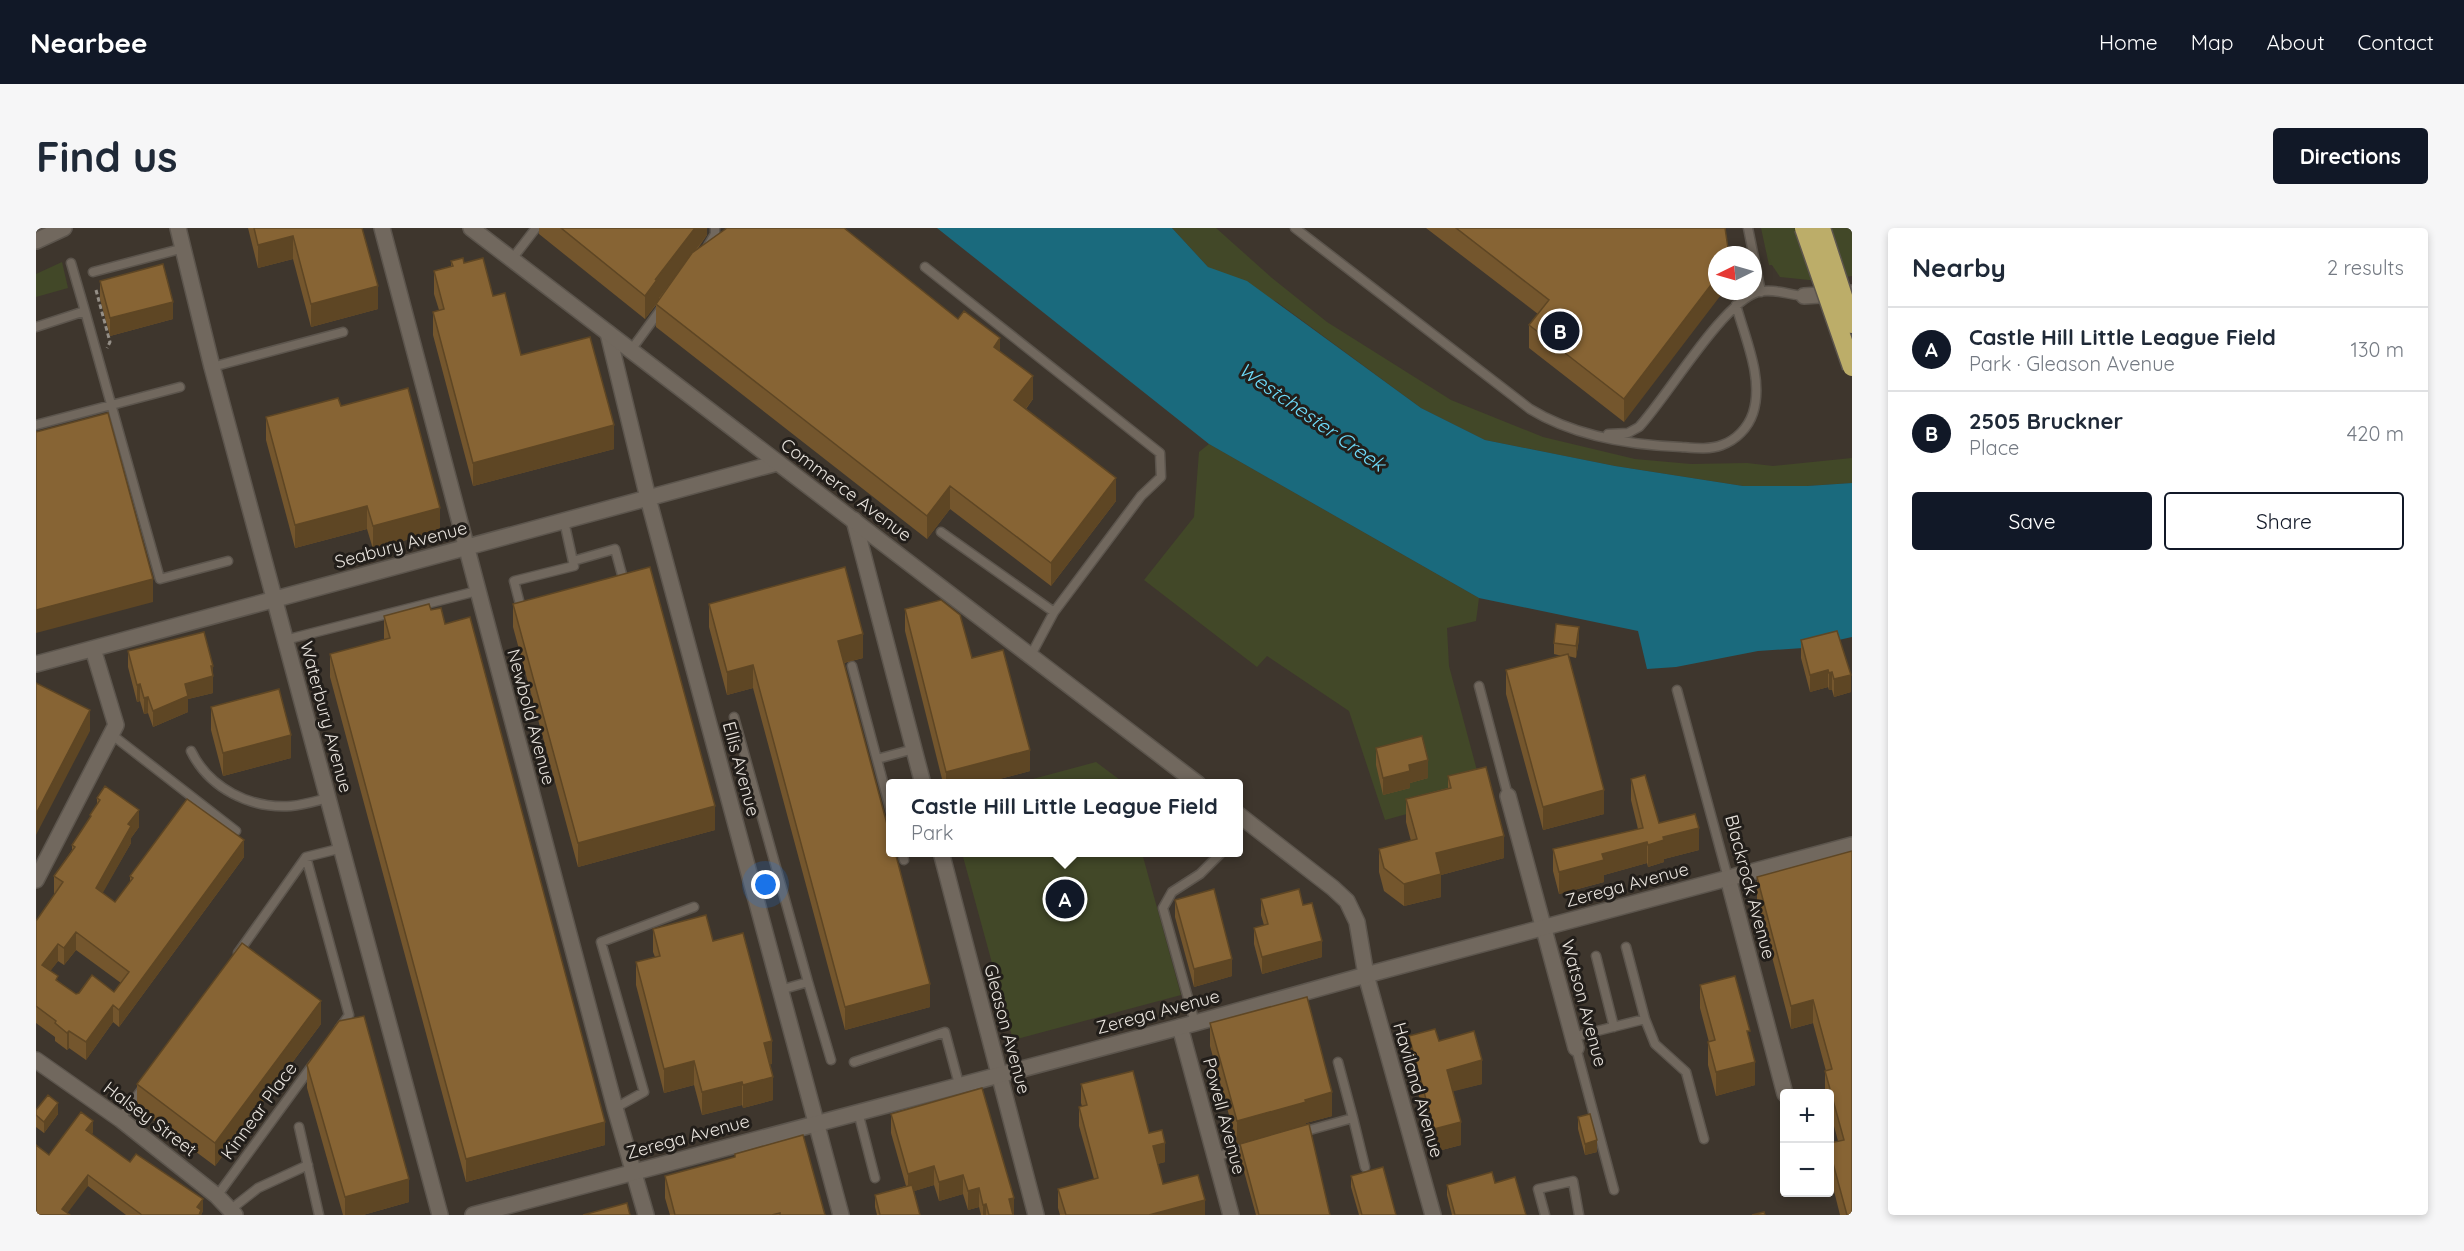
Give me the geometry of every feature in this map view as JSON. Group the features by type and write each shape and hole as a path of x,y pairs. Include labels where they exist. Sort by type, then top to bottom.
{"highway":[{"path":"1804,228 1852,367"},
{"path":"1821,228 1852,324"}],"street":[{"path":"36,242 64,228"},
{"name":"Waterbury Avenue","path":"178,228 212,367 440,1215"},
{"name":"Newbold Avenue","path":"382,228 615,1108 646,1215"},
{"name":"Commerce Avenue","path":"471,228 1193,779"},
{"path":"1804,296 1852,293"},
{"name":"Ellis Avenue","path":"608,333 648,498 841,1215"},
{"name":"Seabury Avenue","path":"36,664 777,463"},
{"path":"854,520 922,779"},
{"path":"36,880 116,725 93,649"},
{"name":"Watson Avenue","path":"1508,796 1575,1043"},
{"path":"1243,823 1333,888 1347,901 1357,922 1366,975"},
{"name":"Zerega Avenue","path":"473,1215 1852,845"},
{"name":"Gleason Avenue","path":"942,857 1036,1215"},
{"name":"Blackrock Avenue","path":"1728,878 1784,1089"},
{"name":"Haviland Avenue","path":"1366,975 1433,1215"},
{"name":"Powell Avenue","path":"1188,1025 1215,1157 1231,1215"},
{"name":"Halsey Street","path":"36,1060 120,1119 217,1196 233,1212"}],"lane":[{"path":"512,259 536,228"},
{"path":"699,257 711,243 715,228"},
{"path":"1297,228 1521,403 1547,419 1576,430 1608,438 1659,446 1702,448 1724,445 1736,437 1748,424 1755,406 1755,376 1736,305"},
{"path":"1297,228 1520,399 1556,420 1599,432 1623,434 1639,427 1736,305 1743,300"},
{"path":"1748,228 1752,246"},
{"path":"93,272 184,248"},
{"path":"71,262 160,579 228,561"},
{"path":"925,267 1160,453 1161,477 1141,496 1054,612 1030,655"},
{"path":"1762,292 1772,291 1804,296"},
{"path":"631,350 666,302"},
{"path":"36,327 85,311"},
{"path":"212,367 343,332"},
{"path":"36,425 180,387"},
{"path":"524,619 514,581 574,566 564,521"},
{"path":"941,532 1054,612"},
{"path":"573,561 615,549 624,582"},
{"path":"285,640 477,591"},
{"path":"852,666 886,793"},
{"name":"Watson Avenue","path":"1479,686 1508,796"},
{"name":"Blackrock Avenue","path":"1677,690 1728,878"},
{"path":"734,717 831,1060"},
{"path":"111,734 236,831"},
{"path":"877,759 914,749"},
{"path":"191,751 199,766 211,780 246,800 271,806 290,806 328,798"},
{"path":"231,963 306,857 342,848"},
{"path":"306,857 349,1015 335,1035"},
{"path":"1188,1025 1163,908 1172,892 1200,874 1217,857"},
{"path":"615,1108 644,1092 601,942 694,908"},
{"path":"1626,946 1645,1019 1655,1044 1686,1071 1704,1139"},
{"path":"1596,956 1614,1027"},
{"path":"780,990 808,982"},
{"path":"1575,1043 1614,1027 1645,1019"},
{"path":"854,1062 945,1032 960,1084"},
{"name":"Watson Avenue","path":"1575,1043 1614,1190"},
{"name":"Kinnear Place","path":"217,1196 321,1054"},
{"path":"1338,1062 1365,1167"},
{"path":"120,1119 150,1078"},
{"path":"858,1112 875,1178"},
{"path":"1289,1136 1353,1118"},
{"path":"299,1127 319,1215"},
{"path":"1215,1157 1257,1145"},
{"path":"233,1212 258,1188 308,1165"},
{"path":"1545,1215 1538,1189 1573,1181 1579,1215"}],"path":[{"path":"80,294 106,287"},
{"path":"96,290 110,342"}],"green space":[{"path":"1172,228 1216,228 1272,278 1327,322 1451,400 1543,437 1635,459 1691,464 1747,463 1773,466 1852,458 1852,483 1743,486 1615,466 1485,440 1421,408 1277,302 1208,267"},
{"path":"1761,228 1852,228 1852,276 1819,281 1780,277 1772,265 1769,265"},
{"path":"62,262 68,288 36,297 36,274"},
{"path":"1209,444 1479,598 1476,621 1447,628 1449,666 1483,793 1385,820 1349,711 1267,656 1257,667 1144,580 1194,517 1199,452"},
{"path":"1096,762 1119,779 1033,779"},
{"path":"963,857 1143,857 1181,995 1013,1040"}],"water":[{"name":"Westchester Creek","path":"937,228 1172,228 1208,267 1247,281 1421,408 1485,440 1615,466 1743,486 1852,483 1852,637 1803,648 1758,651 1676,667 1647,669 1638,631 1479,598 1209,444"}],"building":[{"path":"254,228 362,228 378,286 311,304 293,236 258,245"},
{"path":"561,228 695,228 645,296"},
{"path":"727,228 844,228 958,319 964,311 1000,338 994,347 1033,376 1014,400 1116,478 1051,563 950,486 927,516 656,304 692,253"},
{"path":"1456,228 1725,228 1728,246 1708,246 1708,289 1624,399 1529,325 1549,300"},
{"path":"463,258 464,263 483,258 493,296 505,293 521,355 590,337 614,425 473,463 433,312 444,309 434,271 453,266 451,261"},
{"path":"163,264 173,302 110,318 100,281"},
{"path":"408,388 440,508 373,526 367,506 295,525 266,417 338,398 341,406"},
{"path":"108,413 153,579 36,610 36,432"},
{"path":"650,567 715,806 578,843 513,604"},
{"path":"845,567 863,634 838,641 886,820 886,857 896,857 930,984 845,1007 753,665 727,672 709,604"},
{"path":"941,600 960,615 972,658 1003,650 1030,750 946,772 905,609"},
{"path":"429,604 431,610 441,608 445,624 470,617 605,1122 466,1159 330,654 390,638 384,616"},
{"path":"1556,624 1579,627 1576,646 1554,643"},
{"path":"1837,631 1851,675 1834,679 1832,672 1829,673 1828,670 1810,675 1801,640"},
{"path":"204,632 213,666 211,666 213,676 185,684 188,696 153,711 148,697 144,698 140,684 137,685 128,651"},
{"path":"1568,654 1604,790 1543,807 1506,670"},
{"path":"36,683 90,710 36,814"},
{"path":"279,689 291,735 223,753 211,707"},
{"path":"1422,736 1428,760 1409,765 1410,771 1383,778 1376,748"},
{"path":"1486,767 1504,836 1436,853 1441,874 1404,884 1384,868 1379,849 1417,839 1406,799 1451,788 1448,776"},
{"path":"1645,775 1659,823 1695,814 1699,828 1663,837 1664,840 1648,845 1647,842 1602,854 1604,860 1559,872 1553,849 1643,828 1631,779"},
{"path":"105,786 139,810 128,824 131,826 96,888 115,902 133,878 130,876 187,799 244,840 119,1010 113,1005 86,1042 69,1031 67,1033 55,1023 56,1021 36,1006 36,921 63,882 54,876 75,847 72,845 100,800 97,798","holes":["76,932 129,972 114,992 92,975 76,994 56,980 58,976 42,965 58,944 64,948"]},
{"path":"1852,851 1852,1215 1847,1215 1834,1167 1834,1142 1844,1140 1834,1104 1834,1089 1830,1089 1825,1071 1832,1069 1813,1000 1791,1006 1757,877"},
{"path":"1214,889 1232,959 1194,969 1175,900"},
{"path":"1299,889 1303,905 1312,903 1322,941 1262,957 1254,928 1268,924 1261,899"},
{"path":"706,915 713,941 743,933 772,1041 764,1043 773,1077 702,1092 694,1061 664,1069 636,962 660,956 653,929"},
{"path":"242,943 321,1001 215,1143 137,1084"},
{"path":"1735,976 1750,1031 1747,1031 1755,1062 1716,1072 1708,1042 1715,1040 1700,985"},
{"path":"1307,997 1332,1092 1305,1100 1306,1102 1237,1121 1210,1023"},
{"path":"364,1016 409,1179 345,1197 307,1065 339,1021"},
{"path":"1435,1029 1439,1041 1474,1031 1482,1060 1447,1070 1461,1122 1434,1129 1409,1036"},
{"path":"1133,1071 1149,1133 1162,1130 1165,1143 1153,1146 1163,1184 1198,1175 1205,1200 1149,1215 1066,1215 1058,1189 1098,1178 1079,1107 1087,1105 1081,1084"},
{"path":"982,1088 1014,1198 1009,1199 1013,1215 989,1215 986,1204 983,1205 979,1188 968,1191 963,1175 939,1182 934,1166 908,1174 891,1114"},
{"path":"48,1095 58,1103 44,1122 36,1115 36,1110"},
{"path":"81,1112 93,1121 86,1130 130,1162 136,1154 203,1199 197,1207 201,1210 199,1215 142,1215 88,1175 62,1209 70,1215 36,1215 36,1145 49,1155"},
{"path":"1590,1114 1597,1140 1585,1144 1578,1117"},
{"path":"1309,1124 1330,1215 1259,1215 1240,1144"},
{"path":"803,1135 825,1215 780,1215 780,1213 772,1215 675,1215 665,1176"},
{"path":"1383,1167 1396,1215 1362,1215 1351,1176"},
{"path":"1492,1172 1495,1183 1515,1177 1526,1215 1455,1215 1447,1185"},
{"path":"912,1185 920,1215 880,1215 875,1195"},
{"path":"627,1203 630,1215 583,1215"}],"place":[{"name":"2505 Bruckner","path":"1560,331"},
{"name":"Castle Hill Little League Field","path":"1065,899"}]}
